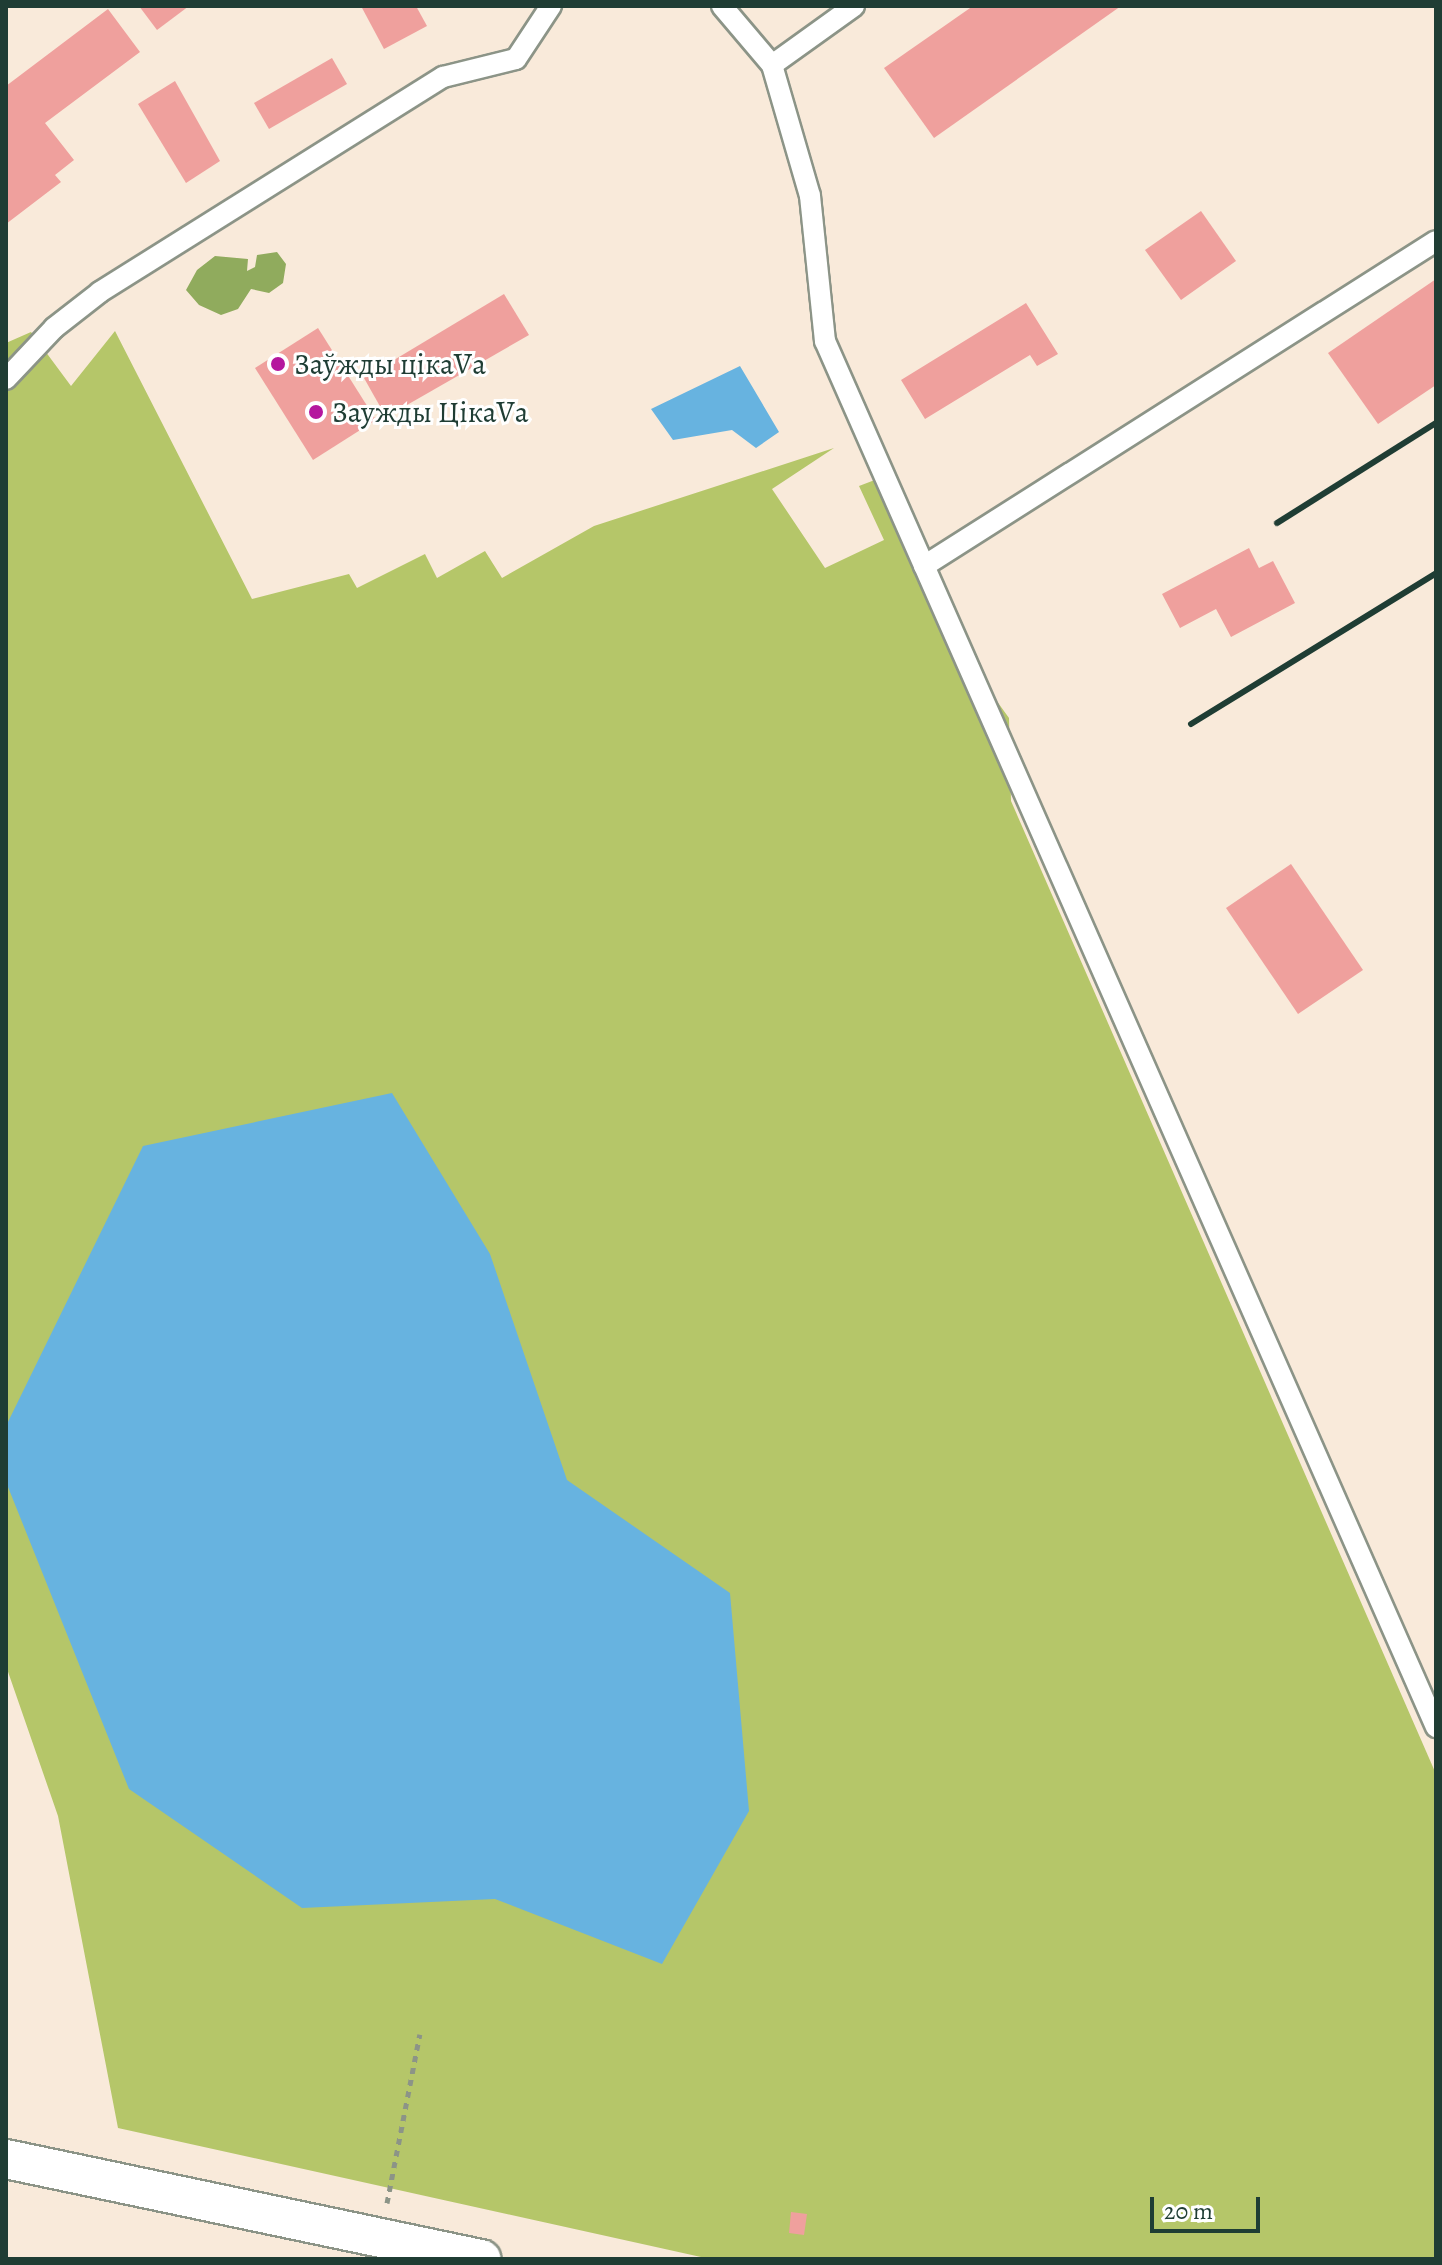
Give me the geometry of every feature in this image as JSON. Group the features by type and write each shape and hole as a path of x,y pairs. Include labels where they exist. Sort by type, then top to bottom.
{"street":[{"path":"6,2159 378,2247 482,2259"}],"lane":[{"path":"6,379 54,328 100,292 443,77 516,59 551,6"},
{"path":"722,6 772,65 810,196 825,341 1436,1727"},
{"path":"772,65 854,6"},
{"path":"924,566 1436,241"}],"path":[{"path":"378,2247 420,2034"}],"green space":[{"path":"277,252 286,264 283,283 269,293 251,289 238,309 221,315 199,305 186,290 197,270 215,256 248,259 247,271 255,267 257,255"},
{"path":"115,331 252,599 349,574 357,588 425,554 437,578 485,551 502,578 594,526 834,448 772,489 825,568 884,540 859,486 880,478 947,632 1009,718 1011,801 1436,1774 1436,2259 710,2259 118,2128 58,1816 6,1666 6,343 31,332 71,386"}],"water":[{"path":"740,366 779,432 756,448 732,430 673,440 651,409"},
{"path":"392,1093 490,1254 567,1480 730,1593 749,1811 662,1964 495,1899 302,1908 129,1789 6,1482 6,1426 143,1146"}],"building":[{"path":"139,6 189,6 157,30"},
{"path":"361,6 416,6 427,26 384,49"},
{"path":"973,6 1121,6 934,138 884,68"},
{"path":"108,9 140,52 45,123 74,160 55,175 61,182 6,224 6,86"},
{"path":"332,58 347,84 269,129 254,103"},
{"path":"175,81 220,161 186,183 138,104"},
{"path":"1201,211 1236,261 1181,300 1145,250"},
{"path":"1436,279 1436,385 1378,424 1328,353"},
{"path":"504,294 529,335 386,417 364,378"},
{"path":"1026,303 1058,354 1037,366 1030,355 925,419 901,380"},
{"path":"318,328 376,420 313,460 255,368"},
{"path":"1249,548 1259,568 1273,561 1295,603 1231,637 1216,609 1180,628 1162,594"},
{"path":"1291,864 1363,970 1298,1014 1226,908"},
{"path":"791,2212 807,2214 804,2235 789,2233"}],"railway":[{"path":"1277,523 1436,423"},
{"path":"1191,724 1436,573"}],"place":[{"name":"Заўжды цікаVа","path":"278,364"},
{"name":"Заужды ЦікаVа","path":"316,412"}]}
